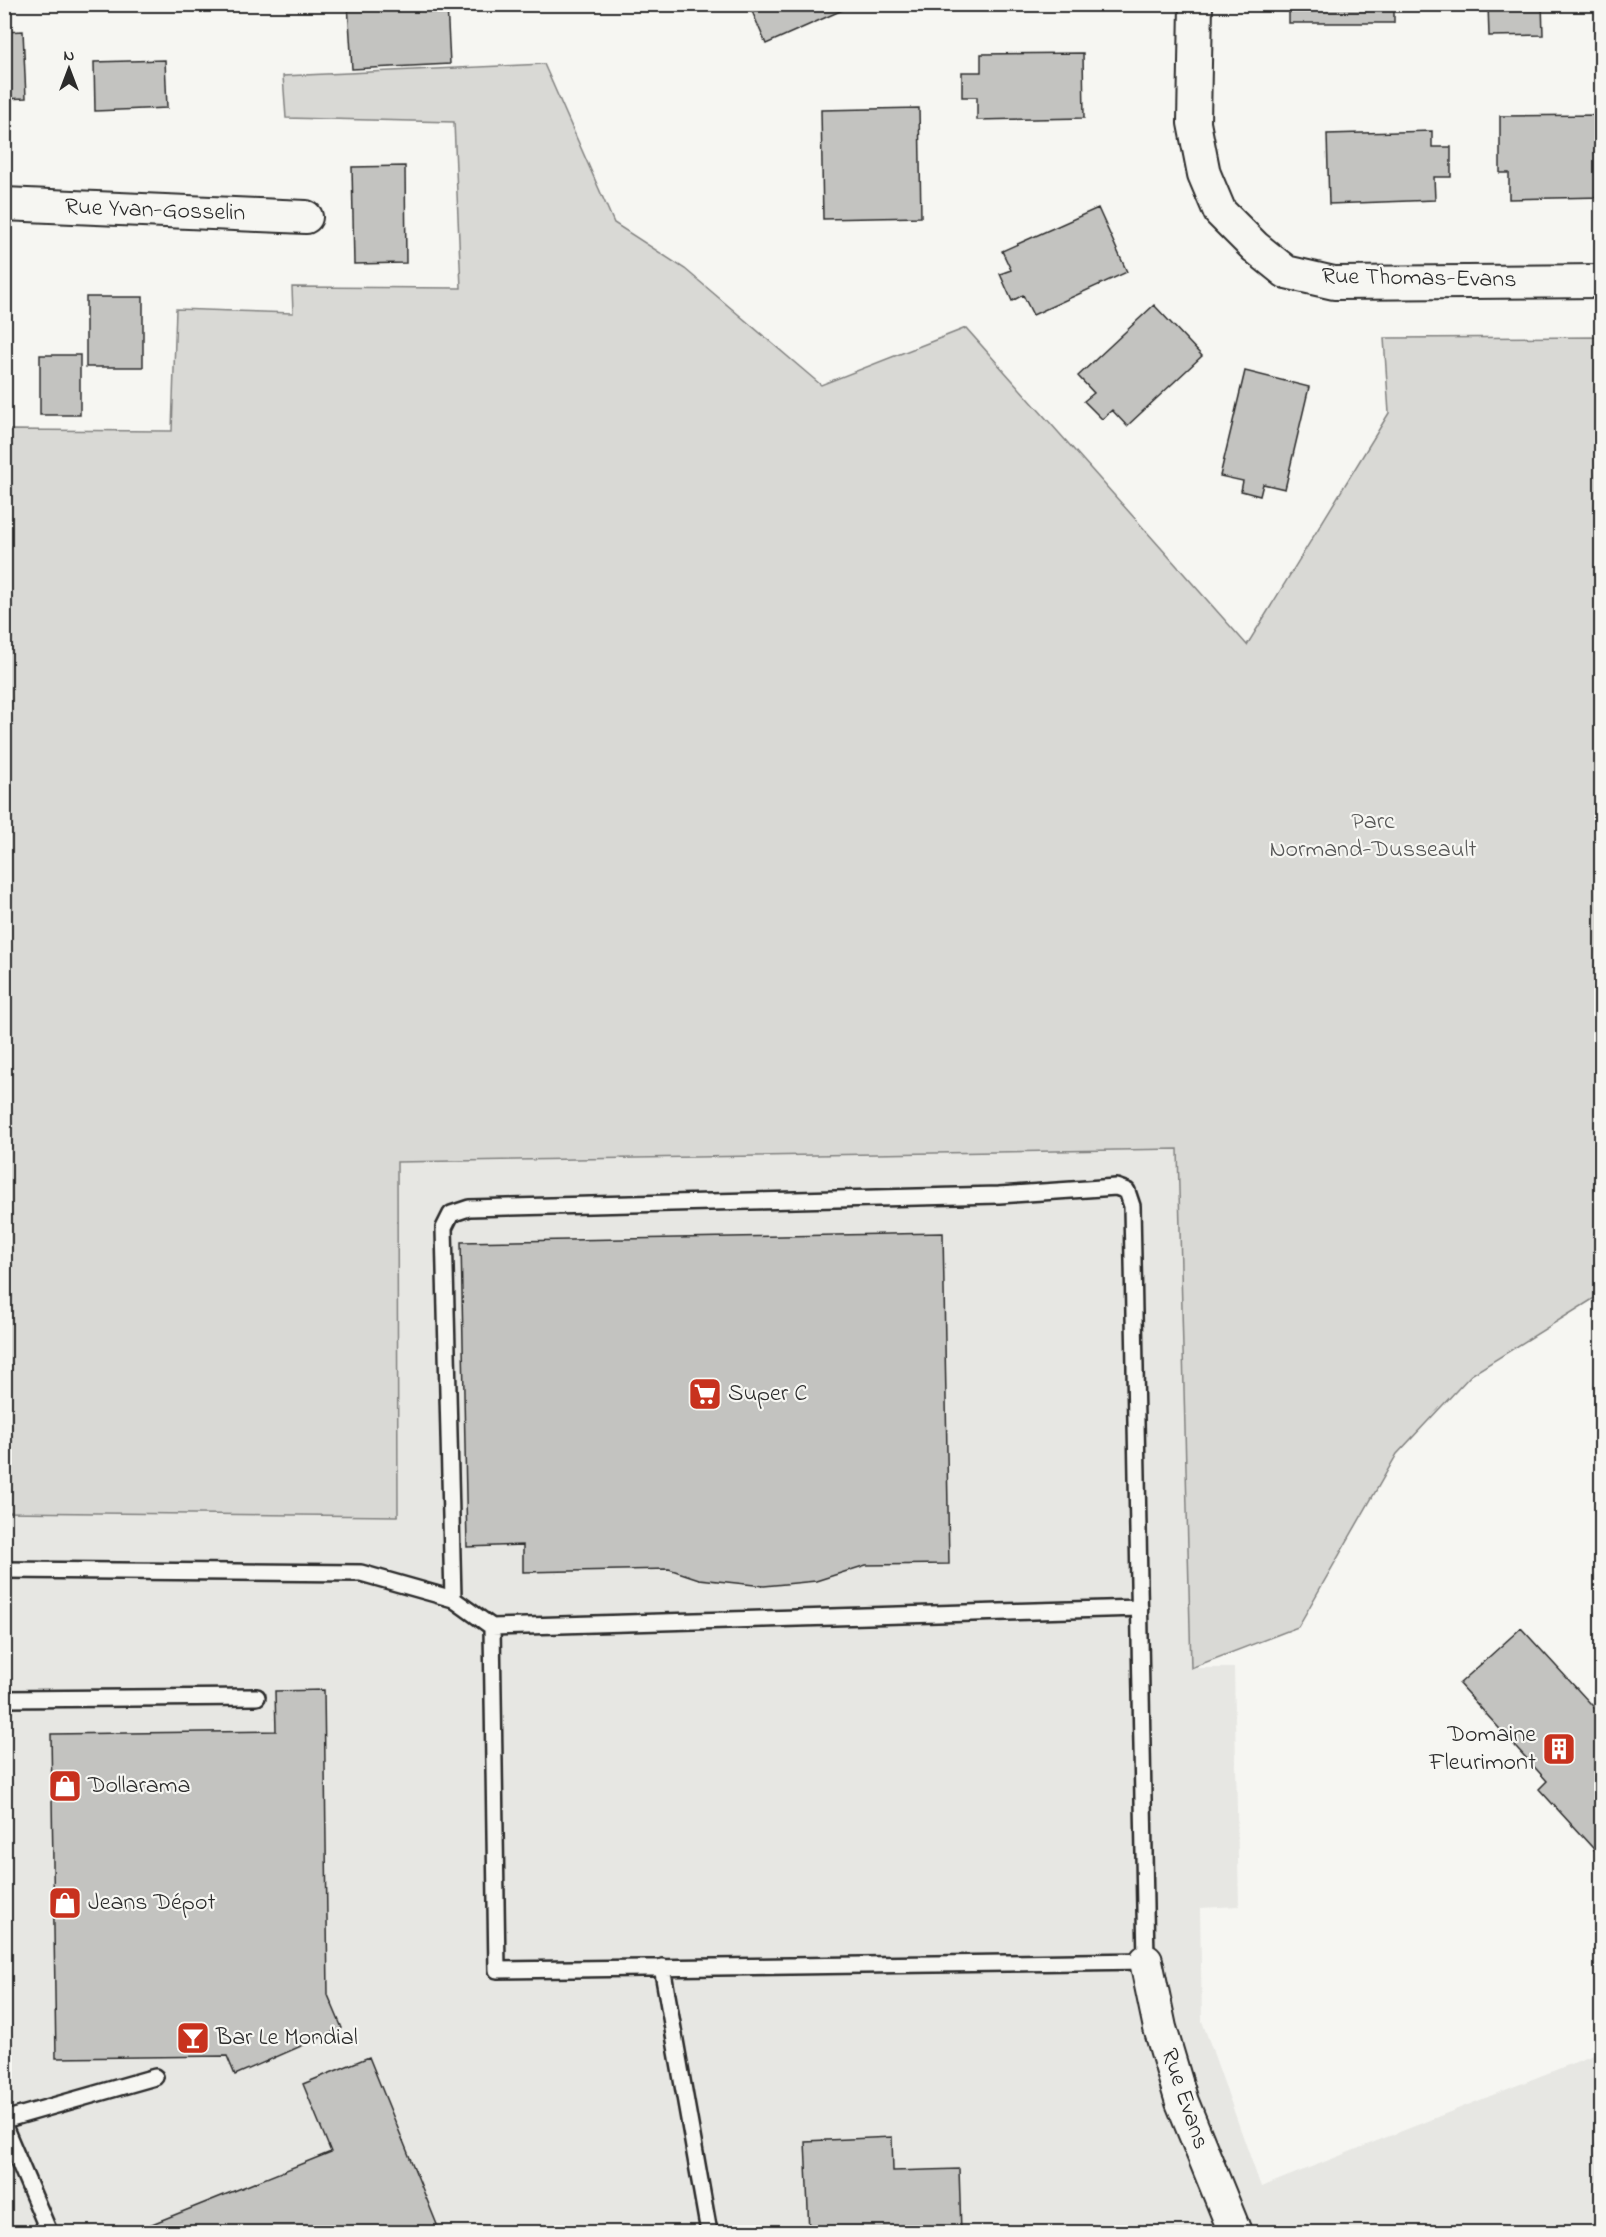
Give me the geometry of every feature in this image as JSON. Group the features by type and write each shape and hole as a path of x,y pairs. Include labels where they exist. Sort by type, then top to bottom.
{"street":[{"name":"Rue Thomas-Evans","path":"1196,4 1194,123 1204,174 1221,212 1255,247 1286,272 1334,283 1602,280"},
{"name":"Rue Yvan-Gosselin","path":"4,204 306,217"},
{"name":"Rue Evans","path":"1146,1961 1160,2028 1182,2102 1236,2232"}],"lane":[{"path":"453,1599 444,1228 451,1214 470,1208 999,1195 1116,1187 1127,1191 1132,1206 1146,1961 498,1970 492,1627"},
{"path":"4,1570 361,1574 453,1599 492,1627 1140,1608"},
{"path":"4,1699 257,1697"},
{"path":"662,1967 709,2232"},
{"path":"4,2120 155,2077"},
{"path":"4,2126 49,2232"}],"shaded area":[{"path":"1178,1149 1191,1668 1234,1668 1239,1906 1200,1908 1202,2021 1261,2187 1601,2052 1601,2232 5,2232 5,1512 397,1516 396,1162"}],"green space":[{"name":"Parc Normand-Dusseault","path":"544,64 614,223 685,269 821,385 966,328 1247,645 1389,413 1384,338 1601,337 1601,1294 1471,1375 1397,1454 1298,1627 1191,1668 1178,1149 397,1162 398,1516 5,1512 5,430 172,431 176,309 293,313 292,287 461,288 454,122 286,118 283,76"}],"building":[{"path":"348,4 447,4 450,64 352,69"},
{"path":"749,4 856,4 766,44"},
{"path":"977,4 1084,4 1084,8 977,9"},
{"path":"1289,4 1394,4 1394,23 1289,23"},
{"path":"1488,4 1542,4 1543,35 1489,36"},
{"path":"23,31 26,98 4,99 4,32"},
{"path":"1083,53 1084,118 977,120 977,97 962,97 962,72 981,72 981,54"},
{"path":"165,60 167,108 95,111 94,62"},
{"path":"919,108 921,217 823,219 821,110"},
{"path":"1602,115 1602,197 1509,199 1509,173 1500,173 1500,116"},
{"path":"1432,131 1432,147 1451,147 1451,177 1434,177 1435,200 1329,204 1327,134"},
{"path":"405,166 406,263 354,264 352,167"},
{"path":"1098,208 1127,272 1033,315 1023,295 1012,301 1000,274 1011,270 1002,251"},
{"path":"86,297 143,297 143,367 86,367"},
{"path":"1154,305 1202,356 1127,426 1112,410 1102,419 1084,401 1094,393 1078,376"},
{"path":"40,355 80,355 80,415 40,415"},
{"path":"1245,371 1309,387 1285,489 1263,484 1260,496 1241,491 1243,481 1220,476"},
{"name":"Super C","path":"943,1233 949,1564 866,1565 816,1581 764,1586 699,1579 669,1569 523,1572 523,1545 467,1547 461,1242"},
{"name":"Domaine Fleurimont","path":"1521,1628 1602,1716 1602,1858 1539,1789 1547,1781 1459,1684"},
{"path":"324,1690 328,1995 342,2028 235,2075 227,2056 56,2058 51,1734 276,1731 275,1691"},
{"path":"369,2057 440,2232 132,2232 331,2152 303,2084"},
{"path":"892,2137 893,2171 959,2169 961,2232 809,2232 805,2141"}],"place":[{"name":"Super C","path":"705,1394"},
{"name":"Domaine Fleurimont","path":"1559,1749"},
{"name":"Dollarama","path":"65,1786"},
{"name":"Jeans Dépot","path":"65,1903"},
{"name":"Bar Le Mondial","path":"193,2038"}]}
